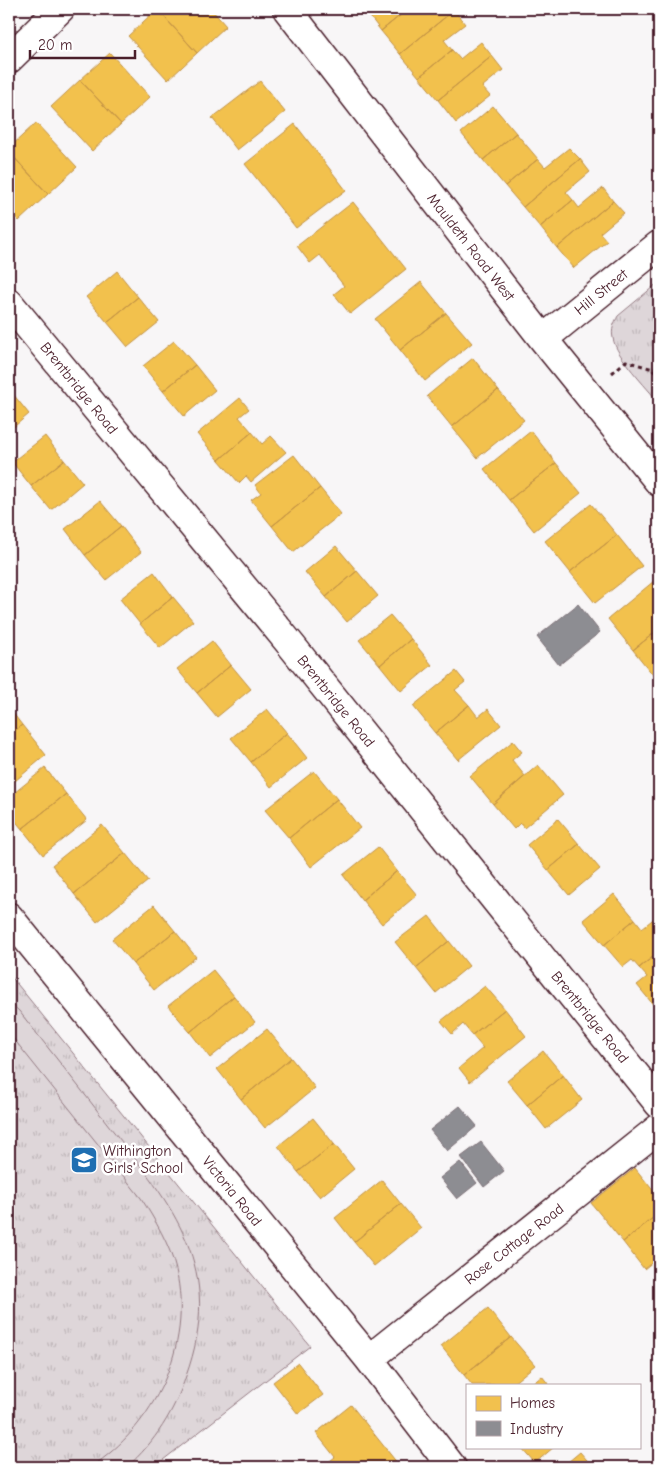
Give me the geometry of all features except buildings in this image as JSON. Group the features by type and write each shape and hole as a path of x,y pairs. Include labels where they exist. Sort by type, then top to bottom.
{"street":[{"path":"9,59 60,9"},
{"name":"Mauldeth Road West","path":"287,9 543,339 659,482"},
{"name":"Hill Street","path":"543,339 659,245"},
{"name":"Brentbridge Road","path":"9,303 291,646 659,1104"},
{"name":"Victoria Road","path":"9,917 369,1359 452,1467"},
{"name":"Rose Cottage Road","path":"369,1359 659,1128"}],"path":[{"path":"587,393 626,361 653,369 659,376"},
{"path":"653,369 659,365"}],"green space":[{"path":"659,282 659,403 620,354 615,346 612,332 618,316"},
{"name":"Withington Girls' School","path":"9,974 310,1346 154,1467 9,1467"},
{"path":"9,1002 19,1011 154,1185 187,1241 196,1271 200,1303 197,1338 186,1376 176,1402 155,1437 127,1467 91,1467 113,1450 133,1430 150,1407 164,1382 174,1355 179,1327 180,1299 176,1270 166,1242 141,1198 9,1033"}],"place":[{"name":"Withington Girls' School","path":"84,1160"}]}
